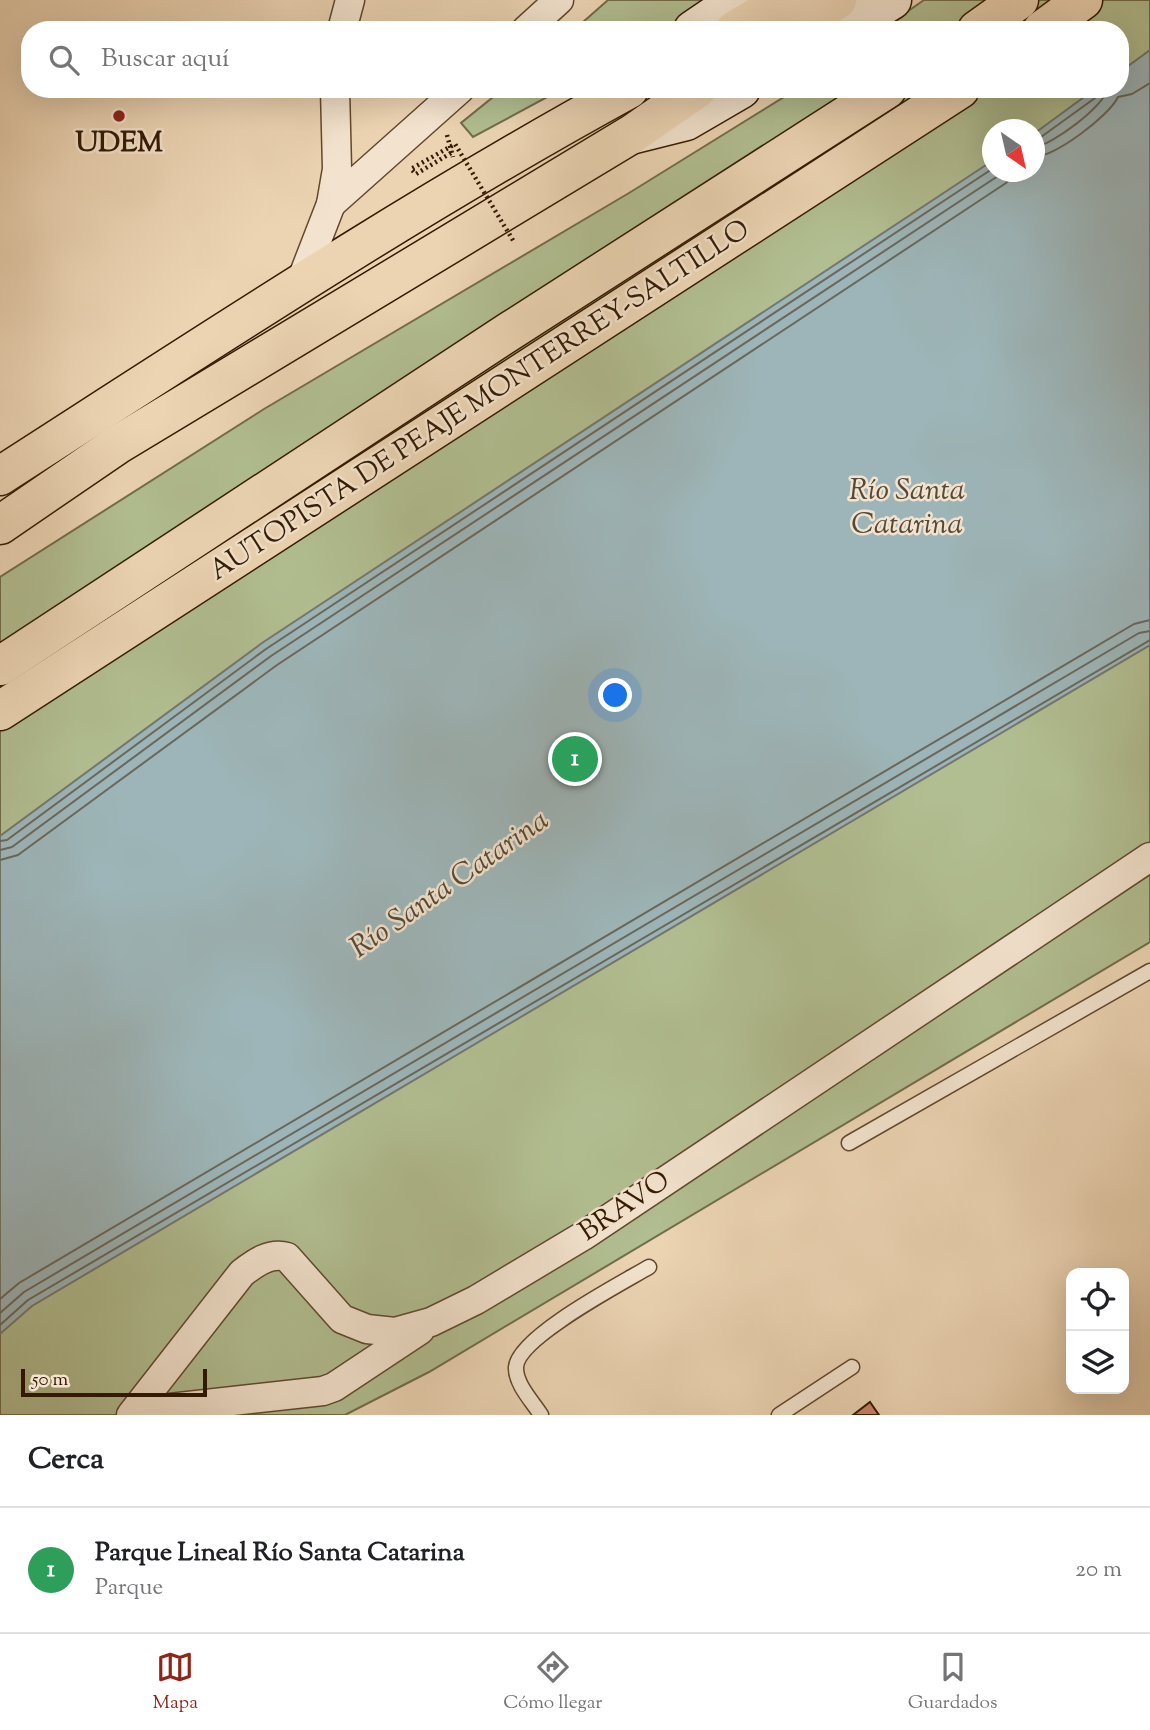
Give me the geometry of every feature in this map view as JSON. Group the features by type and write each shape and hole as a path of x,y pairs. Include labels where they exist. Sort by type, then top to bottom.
{"main road":[{"path":"706,21 737,0"},
{"path":"750,21 785,0"},
{"path":"804,21 837,0"},
{"path":"859,21 892,0"},
{"path":"989,21 1019,0"},
{"path":"1054,21 1083,0"},
{"path":"0,476 300,284 467,181 610,98"},
{"path":"0,525 117,444 632,134 684,98"},
{"path":"632,134 686,121 726,98"},
{"name":"AUTOPISTA DE PEAJE MONTERREY-SALTILLO","path":"0,666 510,331 873,98"},
{"name":"AUTOPISTA DE PEAJE MONTERREY-SALTILLO","path":"0,711 946,98"}],"street":[{"path":"344,21 350,0"},
{"path":"536,21 559,0"},
{"path":"300,284 331,204 337,169 335,98"},
{"path":"331,204 450,98"},
{"name":"BRAVO","path":"132,1413 242,1273 268,1257 287,1257 342,1319 367,1329 395,1332 431,1322 476,1300 583,1236 1150,857"},
{"path":"132,1413 323,1391 431,1322"}],"lane":[{"path":"849,1143 1150,971"},
{"path":"541,1415 517,1376 516,1364 524,1350 540,1335 649,1266"},
{"path":"779,1415 852,1367"}],"path":[{"path":"451,153 416,174 411,169 455,144 514,242"}],"green space":[{"path":"608,0 712,0 677,21 584,21"},
{"path":"924,0 1150,0 1150,942 429,1372 345,1415 0,1415 0,577 264,409 629,193 782,98 1129,98 1129,21 894,21"},
{"path":"492,98 545,98 473,137 461,123"}],"water":[{"name":"Río Santa Catarina","path":"1150,50 1150,645 32,1306 0,1334 0,836 262,643 982,168 982,182 1045,182 1045,126 1083,98 1129,98 1129,65"}],"building":[{"path":"870,1402 879,1415 853,1415"}],"place":[{"name":"UDEM","path":"119,116"},
{"name":"Parque Lineal Río Santa Catarina","path":"575,759"}]}
